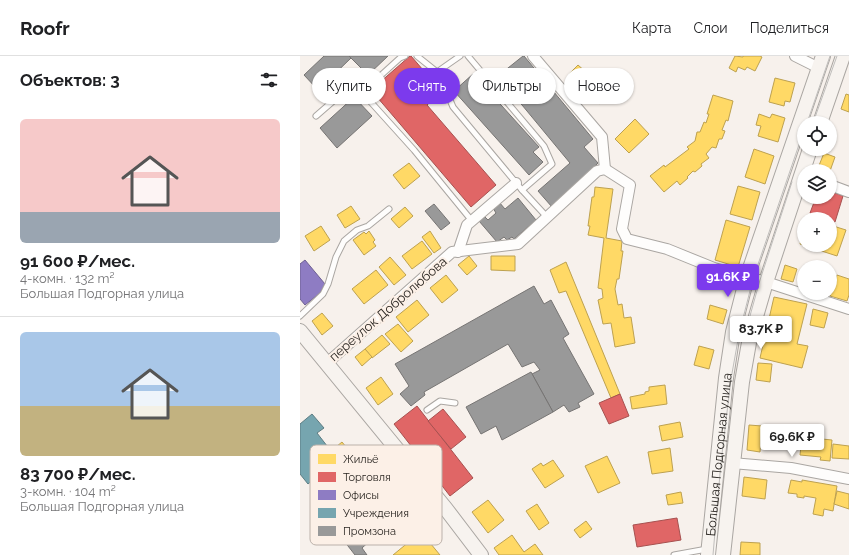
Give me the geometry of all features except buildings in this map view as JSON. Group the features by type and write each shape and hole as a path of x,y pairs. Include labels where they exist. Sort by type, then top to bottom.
{"main road":[{"path":"823,116 844,56"},
{"name":"Большая Подгорная улица","path":"708,552 726,378 733,332 747,277 821,62"},
{"name":"Большая Подгорная улица","path":"723,555 742,382 749,344 766,282 797,193"},
{"path":"300,331 393,445"},
{"path":"442,504 481,555"}],"street":[{"path":"533,56 602,137 605,169 630,185 622,228 627,239 667,249 714,268 766,282 849,310"},
{"path":"795,56 821,62"},
{"name":"переулок Добролюбова","path":"326,364 452,252 518,244 597,171 605,169"},
{"path":"458,252 467,225 519,186"},
{"path":"837,188 849,192"},
{"path":"732,464 791,468 849,479"}],"lane":[{"path":"386,71 400,58 405,56"},
{"path":"417,56 432,68"},
{"path":"443,68 460,56"},
{"path":"468,56 544,146 552,164 519,186"},
{"path":"316,116 330,104"},
{"path":"372,104 414,150 472,220"},
{"path":"451,104 453,108 519,186 547,217"},
{"path":"300,316 323,294 328,284 336,257 344,241 357,230 368,226 388,209"},
{"path":"427,410 440,401 455,403"},
{"path":"674,555 708,552"}],"tram line":[{"path":"809,116 830,56"},
{"path":"816,116 837,56"},
{"path":"713,555 721,462 731,379 739,334 753,279 797,150"},
{"path":"748,323 760,280 792,182"}]}
